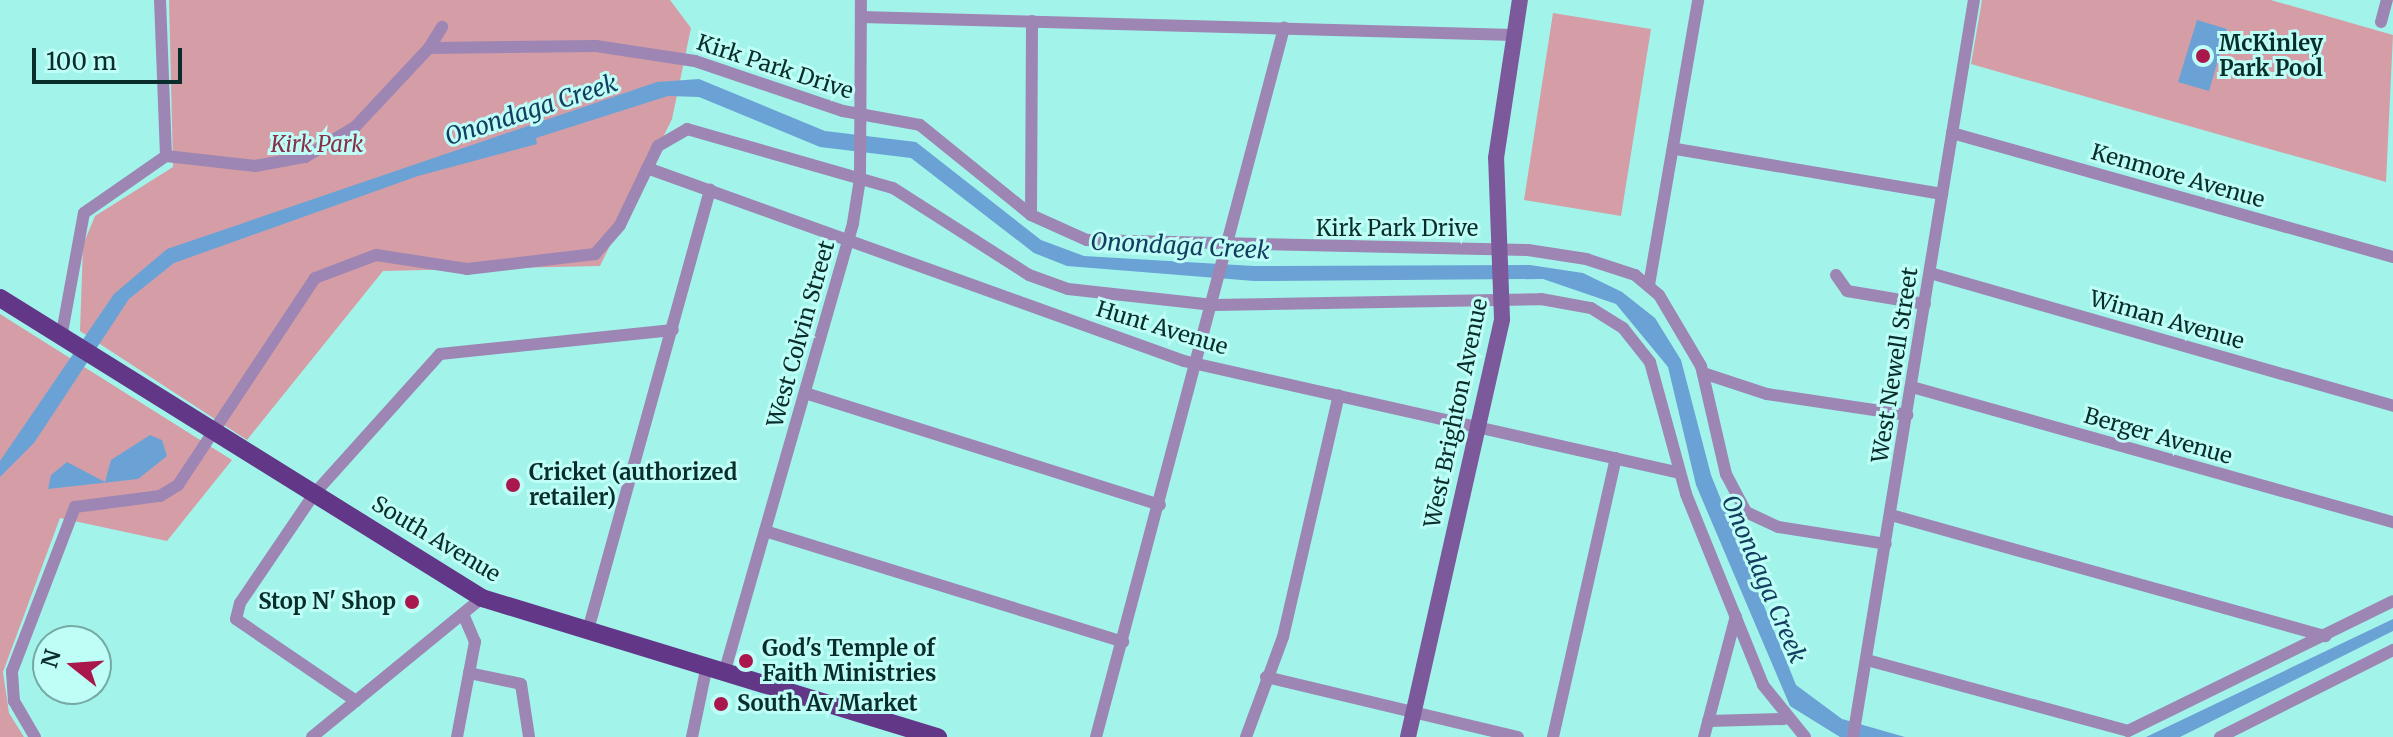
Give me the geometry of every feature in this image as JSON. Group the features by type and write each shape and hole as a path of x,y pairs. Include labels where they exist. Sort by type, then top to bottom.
{"main road":[{"name":"South Avenue","path":"0,298 482,598 716,667 930,736"}],"street":[{"path":"160,0 166,156"},
{"name":"West Colvin Street","path":"692,737 765,531 848,241 860,179 861,0"},
{"name":"West Brighton Avenue","path":"1408,737 1478,427 1503,292 1496,158 1520,0"},
{"path":"1698,0 1676,149 1649,285 1703,373 1726,474 1746,512 1778,527 1886,544"},
{"name":"West Newell Street","path":"1853,737 1974,0"},
{"path":"2381,22 2387,0"},
{"path":"861,17 1514,35"},
{"path":"1031,215 1032,21"},
{"path":"66,341 84,213 166,156 255,166 305,157 355,127 429,48 442,27"},
{"path":"1096,737 1284,28"},
{"name":"Kirk Park Drive","path":"429,48 537,43 678,57 860,115 929,130 1031,215 1087,240 1226,251 1501,254 1586,259 1649,285"},
{"path":"35,737 14,701 12,671 75,507 170,491 216,433 296,301 329,269 376,255 467,269 581,259 610,241 647,168 673,134 705,130 919,200 1029,275 1068,289 1213,305 1503,292 1568,302 1623,328 1657,378 1680,473 1736,616 1784,719 1805,737"},
{"name":"Kenmore Avenue","path":"1952,133 2393,257"},
{"path":"1676,149 1942,194"},
{"name":"Hunt Avenue","path":"647,168 1197,363 1680,473"},
{"path":"588,630 710,190"},
{"name":"Wiman Avenue","path":"1930,273 2393,406"},
{"path":"1836,275 1847,291 1925,304"},
{"path":"356,701 236,619 240,603 314,494 440,354 673,330"},
{"path":"1703,373 1767,394 1907,415"},
{"name":"Berger Avenue","path":"1912,387 2393,522"},
{"path":"805,393 1160,505"},
{"path":"1246,737 1283,637 1339,395"},
{"path":"1553,737 1616,458"},
{"path":"1891,515 2325,636"},
{"path":"765,531 1123,642"},
{"path":"312,737 482,598"},
{"path":"1867,660 2121,730 2153,722 2393,601"},
{"path":"457,737 475,629 463,614"},
{"path":"1704,737 1736,616"},
{"path":"2220,737 2393,650"},
{"path":"469,673 521,684 529,737"},
{"path":"1266,677 1518,737"},
{"path":"1708,721 1784,719"}],"green space":[{"name":"Kirk Park","path":"169,0 670,0 691,28 672,119 600,266 383,271 247,440 80,331 83,245 95,216 173,167"},
{"path":"1982,0 2271,0 2393,35 2386,182 1971,64"},
{"path":"1553,13 1651,29 1621,216 1524,200"},
{"path":"0,314 232,460 167,541 60,518 3,672 9,713 24,737 0,737"}],"water":[{"name":"McKinley Park Pool","path":"2197,20 2227,29 2209,91 2178,82"},
{"path":"699,79 825,131 916,142 1041,240 1084,256 1254,266 1530,265 1583,273 1622,292 1655,318 1681,360 1711,475 1796,685 1842,719 1905,737 1840,737 1790,706 1696,485 1668,367 1616,304 1543,279 1254,281 1067,266 1034,253 911,158 820,147 699,97 668,96 536,138 537,144 418,176 174,263 129,299 34,443 0,477 0,461 114,294 167,249 657,82"},
{"path":"150,435 162,440 167,456 138,479 48,489 51,475 67,462 105,482 111,460"},
{"path":"2393,619 2393,631 2180,737 2146,737"}],"place":[{"name":"McKinley Park Pool","path":"2203,56"},
{"name":"Cricket (authorized retailer)","path":"513,485"},
{"name":"Stop N' Shop","path":"412,602"},
{"name":"God's Temple of Faith Ministries","path":"746,661"},
{"name":"South Av Market","path":"721,704"}],"water label":[{"name":"Onondaga Creek","path":"531,110"},
{"name":"Onondaga Creek","path":"1180,246"},
{"name":"Onondaga Creek","path":"1764,579"}]}
